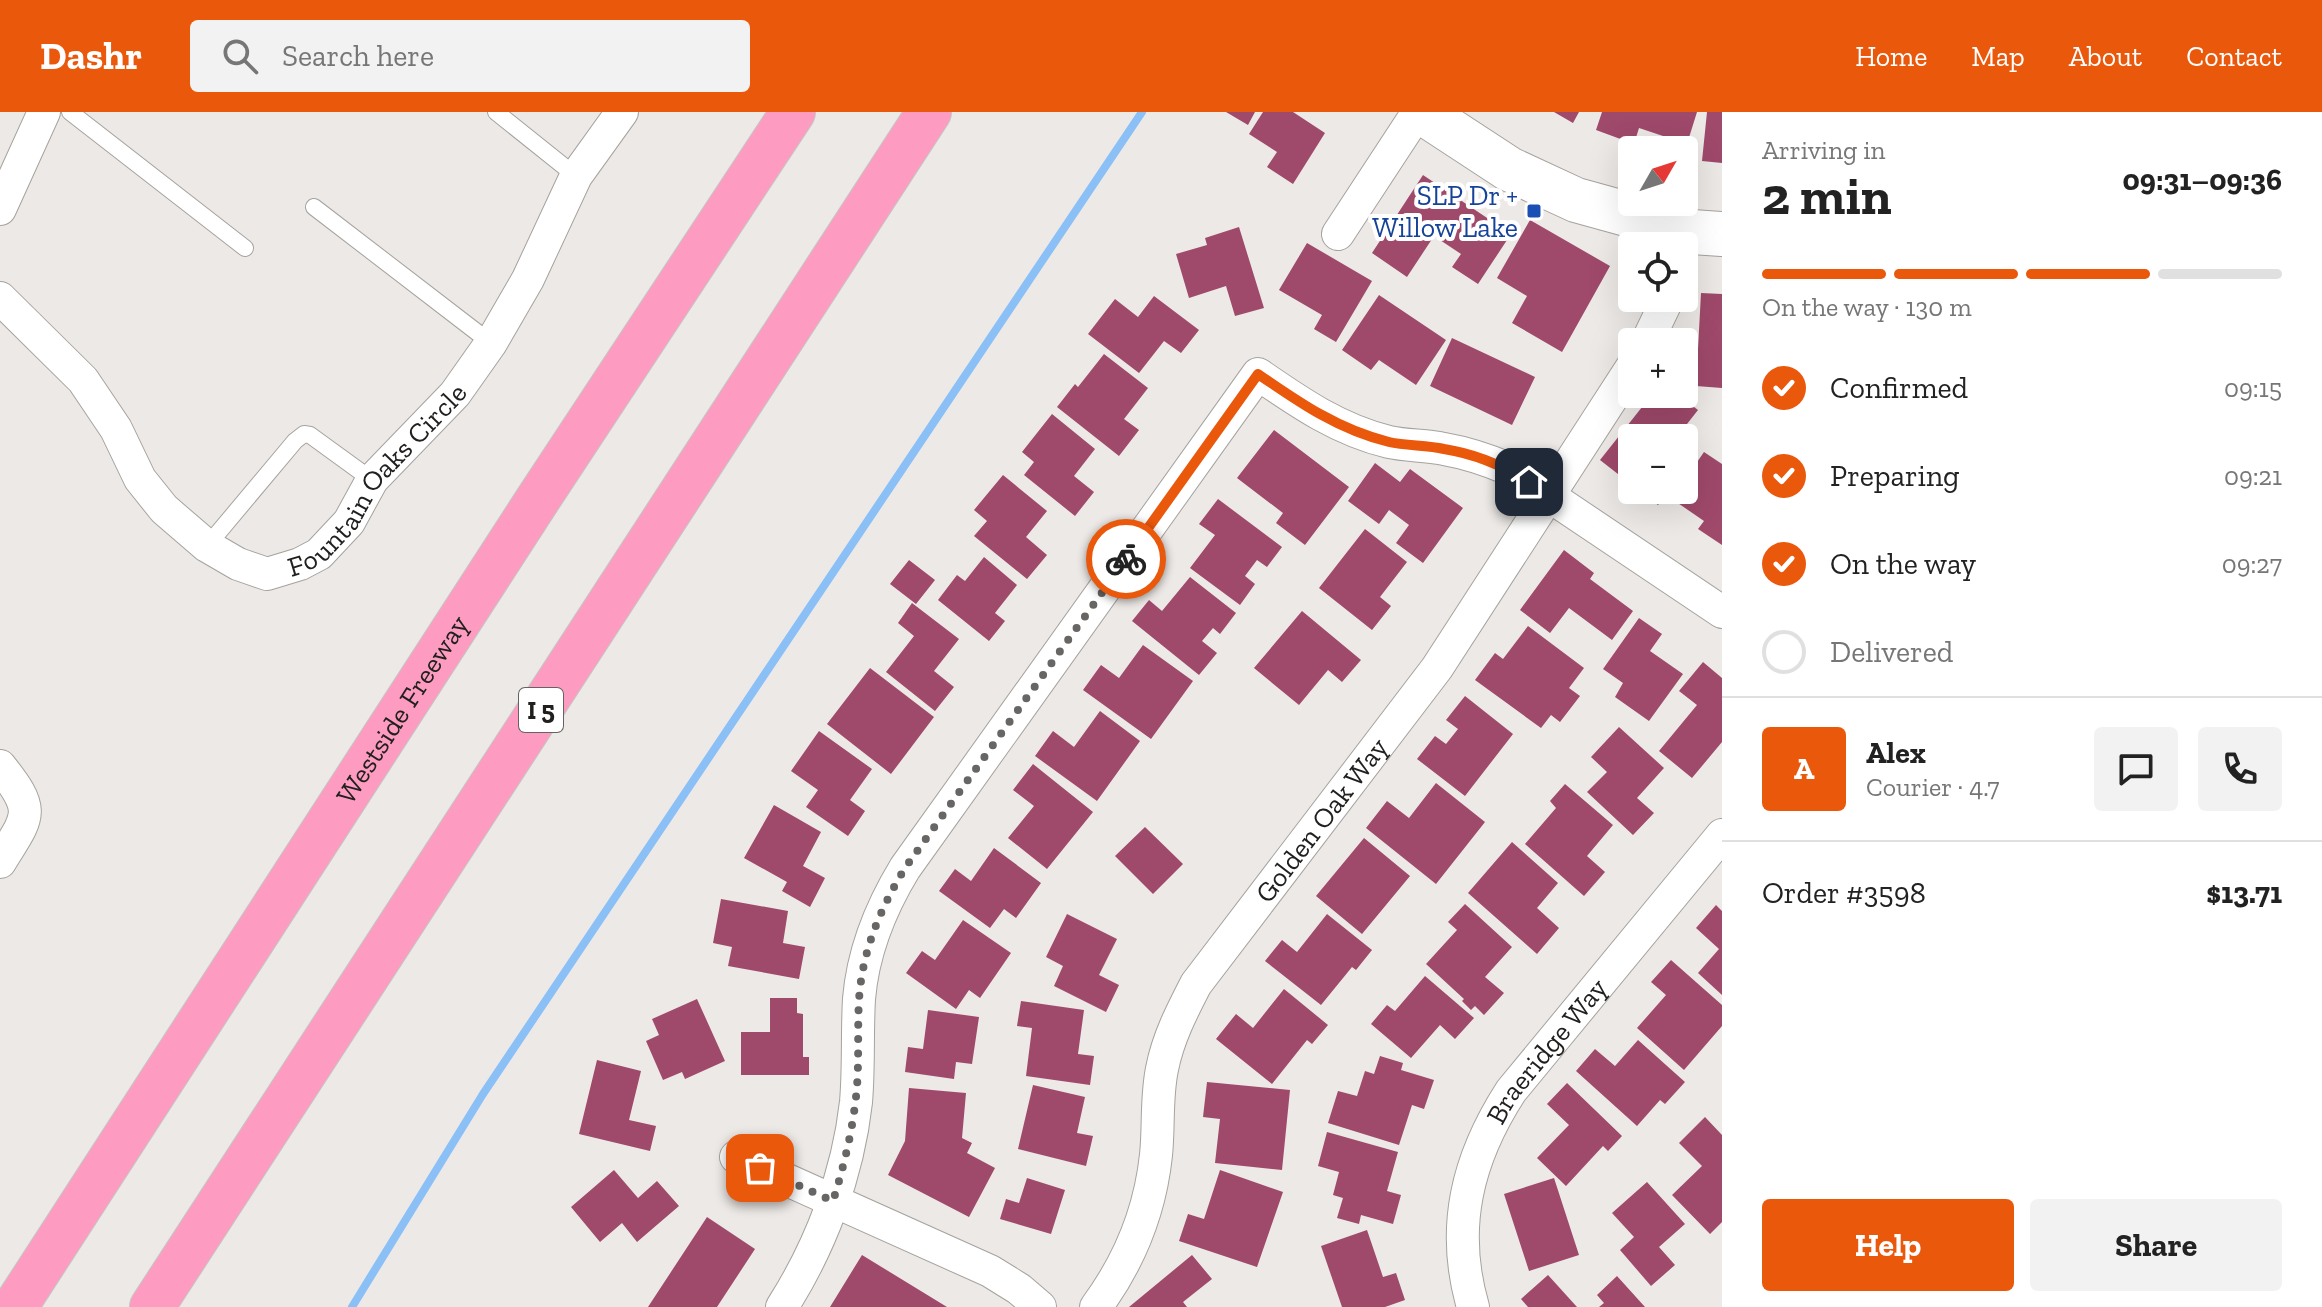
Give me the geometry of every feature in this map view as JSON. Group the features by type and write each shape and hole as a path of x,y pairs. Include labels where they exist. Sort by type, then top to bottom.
{"highway":[{"name":"Westside Freeway","path":"15,1307 793,112"},
{"name":"I 5","path":"152,1307 929,112"},
{"path":"1,1307 75,1212"}],"street":[{"path":"0,209 44,112"},
{"name":"Fountain Oaks Circle","path":"0,298 83,380 116,429 140,479 164,509 207,546 238,564 267,574 300,564 319,554 349,522 372,480 455,394 491,343 528,279 576,176 622,112"},
{"path":"1338,234 1420,112 1509,169 1576,200 1699,240"},
{"path":"782,1307 815,1247 844,1165 855,1105 862,971 873,929 887,898 905,868 1258,374 1310,410 1347,429 1390,442 1443,448 1480,457 1509,469 1722,612"},
{"name":"Golden Oak Way","path":"1096,1307 1115,1281 1136,1242 1151,1195 1162,1068 1174,1028 1196,984 1419,693 1618,389"},
{"path":"0,766 21,792 26,810 25,822 0,862"},
{"name":"Braeridge Way","path":"1473,1307 1467,1286 1462,1240 1466,1197 1476,1155 1492,1120 1511,1091 1722,835"},
{"path":"736,1157 990,1271 1040,1307"}],"lane":[{"path":"70,112 245,248"},
{"path":"496,112 576,176"},
{"path":"314,207 491,343"},
{"path":"207,546 304,434 310,435 372,480"}],"building":[{"path":"1226,112 1255,112 1248,125"},
{"path":"1263,112 1293,112 1325,133 1293,184 1267,167 1277,152 1249,134"},
{"path":"1554,112 1579,112 1573,123"},
{"path":"1602,112 1697,112 1690,136 1663,136 1639,128 1636,136 1618,138 1596,130"},
{"path":"1707,112 1722,112 1722,163 1702,161"},
{"path":"1423,175 1511,234 1478,284 1452,267 1461,254 1434,236 1407,277 1372,253"},
{"path":"1530,220 1610,266 1562,352 1512,323 1527,296 1497,278"},
{"path":"1239,227 1264,308 1235,316 1226,286 1189,298 1176,254 1207,245 1205,238"},
{"path":"1307,243 1372,281 1336,342 1314,329 1322,315 1279,290"},
{"path":"1701,293 1722,294 1722,388 1698,386"},
{"path":"1379,295 1446,340 1416,385 1379,360 1371,370 1342,350"},
{"path":"1154,296 1199,330 1181,353 1164,341 1139,373 1088,334 1115,299 1138,317"},
{"path":"1452,338 1535,377 1512,425 1430,386"},
{"path":"1104,354 1148,388 1124,419 1139,430 1119,456 1057,407 1075,384 1078,387"},
{"path":"1641,408 1698,410 1687,424 1629,424"},
{"path":"1052,414 1095,449 1074,476 1094,492 1075,516 1024,475 1034,462 1022,452"},
{"path":"1274,430 1349,487 1305,545 1276,523 1283,513 1237,478"},
{"path":"1618,437 1618,474 1600,460"},
{"path":"1704,452 1722,464 1722,545 1698,529 1704,521 1679,504 1698,504 1698,461"},
{"path":"1375,463 1400,482 1410,469 1463,508 1423,563 1396,543 1409,525 1389,510 1379,524 1348,501"},
{"path":"1003,475 1047,511 1026,537 1047,555 1027,579 974,536 987,521 974,510"},
{"path":"1218,499 1282,547 1267,567 1257,560 1245,576 1255,584 1240,605 1190,568 1215,535 1199,524"},
{"path":"1365,529 1407,562 1380,597 1391,606 1372,630 1319,588"},
{"path":"1564,550 1594,573 1590,579 1633,611 1612,640 1569,608 1550,633 1520,610"},
{"path":"984,557 1017,585 995,613 1005,621 989,641 938,600 957,575 965,581"},
{"path":"909,560 935,580 916,604 890,584"},
{"path":"1190,577 1236,613 1220,634 1213,628 1202,641 1217,653 1199,675 1132,621 1149,600 1162,611"},
{"path":"912,603 959,639 934,671 954,687 935,711 886,672 914,636 898,623"},
{"path":"1302,611 1361,660 1342,682 1328,670 1299,705 1254,668"},
{"path":"1639,618 1662,634 1650,651 1683,674 1649,721 1615,697 1623,683 1603,669"},
{"path":"1528,626 1584,668 1569,688 1580,696 1560,722 1551,715 1541,728 1475,680 1495,653 1503,659"},
{"path":"1143,645 1193,681 1151,739 1083,690 1101,665 1119,678"},
{"path":"1703,662 1722,678 1722,742 1692,778 1659,751 1697,705 1679,691"},
{"path":"870,668 934,717 891,774 827,724"},
{"path":"1465,696 1513,734 1465,796 1417,759 1435,736 1446,744 1458,729 1446,720"},
{"path":"1100,711 1140,741 1097,801 1035,756 1053,731 1074,747"},
{"path":"1619,727 1664,768 1637,798 1654,813 1633,835 1587,792 1607,772 1591,757"},
{"path":"819,731 872,769 850,800 865,811 848,836 806,807 818,790 791,771"},
{"path":"1033,764 1093,812 1047,869 1008,838 1034,806 1013,790"},
{"path":"1436,783 1485,822 1436,884 1366,828 1387,801 1409,818"},
{"path":"1565,784 1613,825 1587,856 1605,872 1584,896 1525,844 1556,808 1550,801"},
{"path":"774,805 821,832 803,866 825,878 810,907 782,891 787,882 744,858"},
{"path":"1145,827 1183,864 1153,894 1115,856"},
{"path":"1364,838 1410,876 1362,934 1316,896"},
{"path":"1512,842 1558,883 1537,908 1559,928 1537,954 1468,893"},
{"path":"994,848 1041,883 1016,918 1004,909 990,928 939,891 955,869 971,881"},
{"path":"721,899 788,911 783,943 805,947 799,979 728,966 732,947 713,943"},
{"path":"1465,904 1512,947 1485,977 1504,993 1484,1015 1475,1006 1471,1010 1462,1001 1464,999 1426,964 1457,930 1448,922"},
{"path":"1716,905 1722,911 1722,995 1698,973 1719,949 1696,928"},
{"path":"1067,914 1117,939 1099,975 1119,985 1106,1012 1054,986 1063,966 1046,957"},
{"path":"1327,914 1372,950 1356,970 1352,967 1321,1005 1265,961 1282,940 1297,952"},
{"path":"963,920 1011,953 980,998 969,990 956,1009 906,973 922,951 935,960"},
{"path":"1671,960 1722,1005 1722,1026 1684,1070 1637,1028 1666,995 1651,982"},
{"path":"1425,976 1474,1018 1455,1039 1440,1025 1411,1058 1371,1024 1387,1005 1395,1011"},
{"path":"1284,989 1328,1025 1312,1044 1307,1040 1272,1084 1216,1039 1236,1014 1253,1028"},
{"path":"770,998 797,998 797,1013 803,1014 803,1057 809,1057 809,1075 741,1075 741,1032 770,1032"},
{"path":"697,999 725,1061 685,1079 682,1072 663,1080 646,1041 659,1035 652,1019"},
{"path":"1021,1001 1084,1010 1078,1054 1094,1056 1090,1085 1026,1076 1032,1028 1017,1026"},
{"path":"928,1010 979,1017 972,1064 956,1062 954,1079 905,1072 908,1047 923,1049"},
{"path":"1638,1040 1685,1082 1665,1104 1660,1100 1637,1126 1576,1071 1595,1049 1615,1066"},
{"path":"1380,1056 1403,1063 1401,1070 1434,1080 1424,1109 1412,1105 1399,1145 1328,1123 1338,1091 1357,1096 1365,1071 1374,1074"},
{"path":"597,1060 641,1071 629,1120 656,1126 650,1151 579,1134"},
{"path":"1207,1082 1290,1090 1282,1170 1215,1163 1220,1119 1203,1117"},
{"path":"1567,1083 1622,1136 1608,1151 1603,1146 1566,1186 1537,1158 1569,1125 1547,1104"},
{"path":"1033,1085 1085,1097 1077,1133 1093,1136 1086,1166 1018,1149"},
{"path":"909,1088 966,1093 962,1138 972,1143 967,1153 995,1168 969,1217 888,1175 905,1141"},
{"path":"1705,1117 1722,1135 1722,1222 1710,1234 1672,1195 1702,1166 1679,1143"},
{"path":"1327,1132 1398,1152 1387,1191 1401,1195 1393,1224 1361,1215 1359,1224 1337,1218 1343,1198 1333,1195 1339,1172 1318,1166"},
{"path":"614,1170 638,1198 657,1181 679,1206 637,1242 622,1223 600,1242 571,1207"},
{"path":"1220,1170 1283,1192 1257,1267 1179,1241 1188,1214 1204,1219"},
{"path":"1027,1178 1065,1190 1051,1234 1000,1219 1006,1199 1019,1203"},
{"path":"1554,1178 1579,1255 1529,1271 1504,1194"},
{"path":"1647,1182 1685,1224 1659,1247 1675,1265 1651,1286 1620,1250 1634,1237 1612,1213"},
{"path":"707,1217 755,1249 717,1307 648,1307"},
{"path":"1367,1230 1383,1277 1396,1273 1405,1300 1385,1307 1342,1307 1321,1246"},
{"path":"862,1255 947,1307 830,1307"},
{"path":"1192,1255 1212,1279 1183,1302 1187,1307 1129,1307"},
{"path":"1548,1275 1577,1307 1528,1307 1521,1299"},
{"path":"1617,1276 1645,1307 1599,1307 1604,1303 1597,1295"}],"waterway":[{"path":"352,1307 483,1094 1142,112"}],"way so far":[{"path":"760,1168 833,1201 844,1165 855,1105 862,971 873,929 887,898 905,868 1126,559"}],"place":[{"name":"SLP Dr + Willow Lake","path":"1534,211"}],"route":[{"path":"1126,559 1258,374 1310,410 1347,429 1390,442 1443,448 1480,457 1509,469 1529,482"}]}
